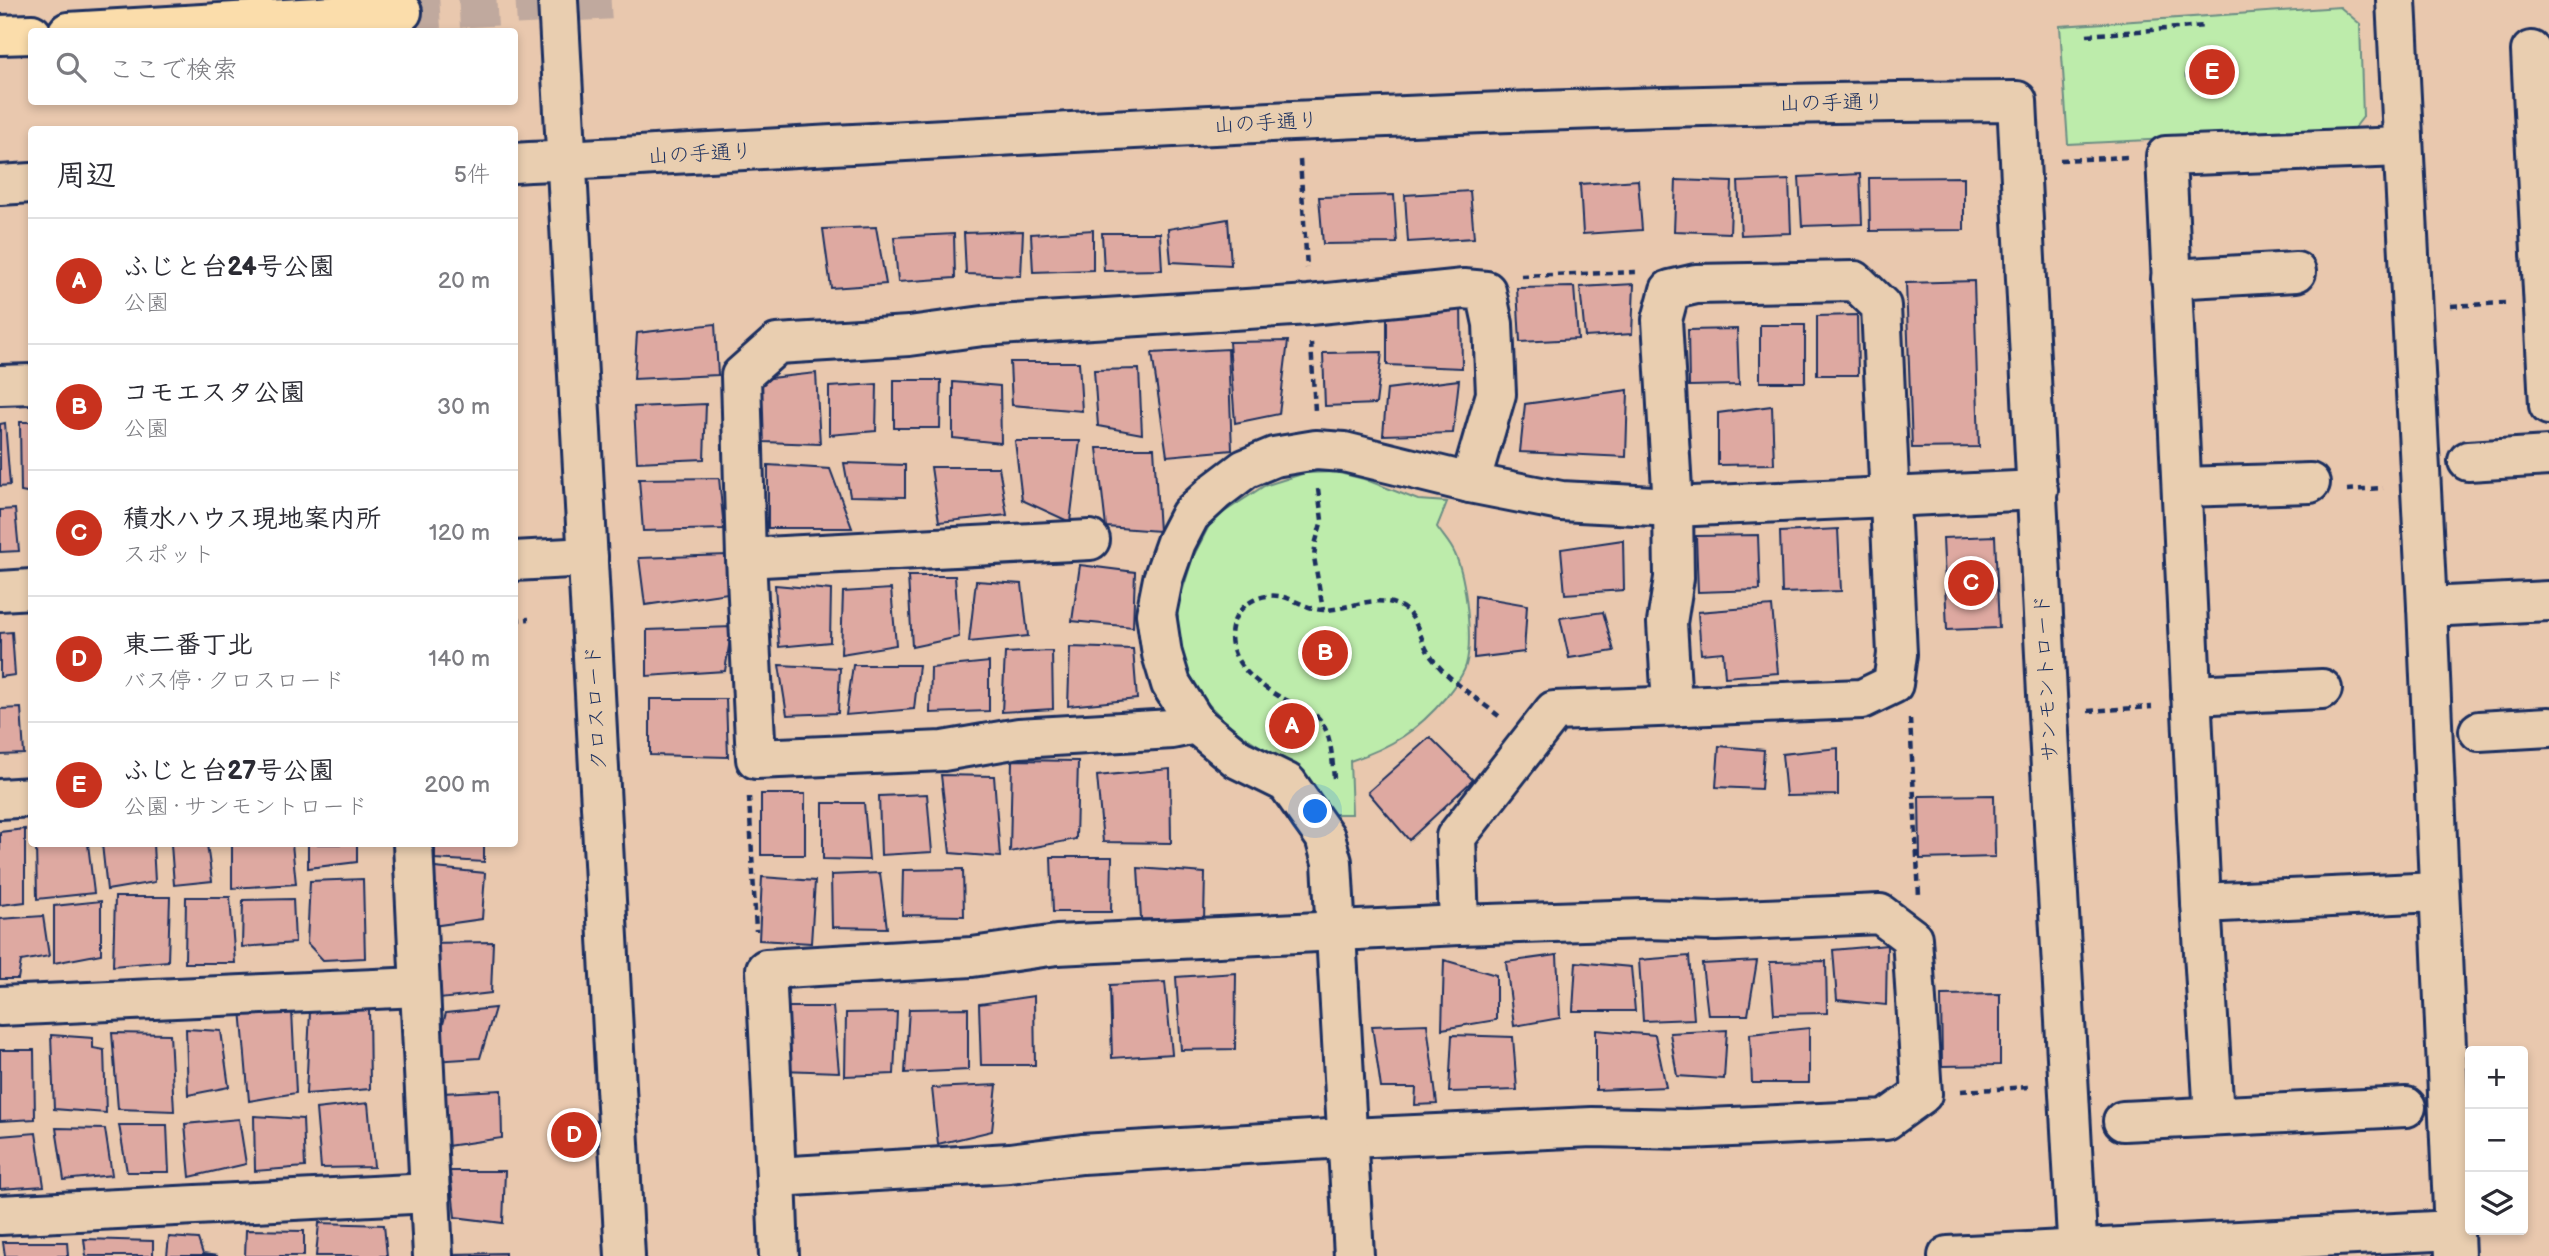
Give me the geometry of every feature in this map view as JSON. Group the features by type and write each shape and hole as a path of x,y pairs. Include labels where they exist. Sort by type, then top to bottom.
{"highway":[{"path":"135,28 402,12"},
{"path":"0,36 28,34"}],"street":[{"name":"クロスロード","path":"558,0 625,1256"},
{"path":"1948,1256 2454,1243 2427,607 2396,0"},
{"path":"2531,51 2545,252 2544,302 2549,405"},
{"name":"山の手通り","path":"518,163 1300,121 1848,101 2018,101"},
{"name":"サンモントロード","path":"2018,101 2049,741 2078,1253"},
{"path":"2214,1116 2201,903 2166,156 2402,147"},
{"path":"0,185 28,183"},
{"path":"2171,279 2296,272"},
{"path":"1459,925 1455,837 1554,711 1862,699 1893,684 1897,654 1881,306 1855,281 1696,284 1670,290 1662,320 1673,508 1674,578 1667,623 1672,705"},
{"path":"1196,724 1172,729 1019,738 943,751 757,759 746,558 741,376 778,344 909,336 983,326 1309,305 1464,289 1486,291 1493,324 1496,394 1469,483"},
{"path":"0,385 28,384"},
{"path":"1354,1256 1332,862 1325,837 1287,783 1238,759 1196,724 1171,684 1156,614 1163,579 1176,542 1190,515 1245,469 1274,457 1316,450 1344,452 1469,483 1562,501 1673,508 2038,490"},
{"path":"2468,461 2549,456"},
{"path":"2182,487 2323,486"},
{"path":"746,558 1090,540"},
{"path":"518,561 588,557"},
{"path":"0,591 28,589"},
{"path":"2427,607 2549,601"},
{"path":"2191,699 2322,689"},
{"path":"2479,731 2549,727"},
{"path":"0,799 28,797"},
{"path":"412,847 432,1256"},
{"path":"2201,903 2437,892"},
{"path":"776,1177 1010,1163 1082,1154 1349,1139 1592,1127 1687,1129 1886,1120 1922,1094 1912,937 1880,914 1716,921 1644,919 1459,925 1056,945 972,957 766,969 779,1256"},
{"path":"0,1006 419,987"},
{"path":"2123,1121 2406,1107"},
{"path":"0,1215 430,1193"}],"path":[{"path":"2087,35 2204,26"},
{"path":"2185,76 2207,75"},
{"path":"2060,160 2137,156"},
{"path":"1486,291 1507,277 1640,272 1670,290"},
{"path":"2450,306 2544,302"},
{"path":"1316,450 1322,520 1314,557 1323,610"},
{"path":"2323,486 2391,488"},
{"path":"1334,778 1328,734 1320,719 1275,694 1249,675 1232,649 1235,615 1244,605 1259,597 1279,596 1323,610 1374,601 1403,608 1414,620 1431,658 1531,742"},
{"path":"518,620 529,619"},
{"path":"1893,684 1910,712 1919,895 1912,937"},
{"path":"2087,712 2191,699"},
{"path":"757,759 748,781 757,951 766,969"},
{"path":"1922,1094 2034,1087"}],"green space":[{"path":"2340,7 2360,24 2363,117 2353,130 2068,144 2060,26"},
{"path":"1335,472 1364,479 1418,500 1447,502 1437,527 1459,564 1465,593 1469,641 1466,665 1460,678 1425,719 1391,744 1350,761 1352,814 1329,814 1306,777 1229,726 1197,692 1179,640 1177,608 1193,557 1212,520 1264,486 1305,473"}],"building":[{"path":"1860,174 1862,224 1802,226 1799,177"},
{"path":"1964,177 1964,230 1870,231 1869,178"},
{"path":"1638,180 1642,230 1583,234 1580,184"},
{"path":"1676,180 1732,182 1730,233 1674,231"},
{"path":"1789,180 1791,233 1741,235 1738,182"},
{"path":"1470,191 1474,238 1408,242 1405,195"},
{"path":"1394,195 1397,243 1323,244 1319,197"},
{"path":"1228,219 1231,265 1171,262 1168,229"},
{"path":"876,227 886,284 831,288 823,229"},
{"path":"1093,230 1093,270 1033,272 1031,234"},
{"path":"1023,231 1021,276 966,274 964,233"},
{"path":"1102,233 1160,233 1162,270 1104,271"},
{"path":"954,234 955,278 898,282 894,237"},
{"path":"1974,281 1979,447 1912,448 1906,283"},
{"path":"1634,284 1632,334 1585,337 1580,287"},
{"path":"1574,287 1578,339 1520,342 1517,288"},
{"path":"1461,303 1462,368 1387,365 1387,310"},
{"path":"1857,315 1858,375 1817,375 1817,316"},
{"path":"715,324 718,375 634,379 637,333"},
{"path":"1760,325 1805,325 1805,382 1760,382"},
{"path":"1737,329 1739,385 1689,386 1688,330"},
{"path":"1288,341 1279,414 1235,423 1229,342"},
{"path":"1228,349 1232,450 1167,456 1152,353"},
{"path":"1382,352 1376,404 1325,406 1323,353"},
{"path":"1010,362 1079,362 1082,411 1012,405"},
{"path":"1139,369 1142,434 1098,426 1094,370"},
{"path":"816,373 820,444 763,442 761,379"},
{"path":"894,380 941,380 940,428 894,428"},
{"path":"1459,380 1453,433 1383,435 1387,389"},
{"path":"953,382 1000,386 1001,443 953,438"},
{"path":"877,384 876,431 829,435 829,387"},
{"path":"1628,390 1626,457 1520,452 1525,404"},
{"path":"706,404 704,459 637,462 634,407"},
{"path":"1772,406 1774,464 1718,465 1718,413"},
{"path":"20,422 28,422 28,493 21,492"},
{"path":"5,423 10,485 0,486 0,424"},
{"path":"1015,441 1080,441 1070,522 1022,500"},
{"path":"1097,448 1154,448 1159,531 1106,527"},
{"path":"844,463 905,465 905,497 850,496"},
{"path":"768,465 830,469 852,528 768,528"},
{"path":"931,467 999,467 1007,515 939,522"},
{"path":"719,478 724,529 643,531 639,479"},
{"path":"15,509 19,551 0,552 0,510"},
{"path":"1838,529 1841,591 1782,593 1780,532"},
{"path":"1758,535 1760,590 1698,592 1696,536"},
{"path":"1995,536 1999,628 1947,630 1943,538"},
{"path":"1623,540 1624,590 1565,594 1561,549"},
{"path":"728,555 735,592 645,605 639,558"},
{"path":"1080,565 1135,572 1133,627 1072,621"},
{"path":"908,576 955,576 959,637 912,647"},
{"path":"976,581 1022,584 1028,636 969,642"},
{"path":"775,585 831,590 830,642 779,647"},
{"path":"891,589 896,645 841,654 843,592"},
{"path":"1475,596 1527,605 1524,652 1474,658"},
{"path":"1772,606 1778,673 1725,677 1723,652 1701,654 1698,612"},
{"path":"1603,612 1614,651 1569,658 1560,618"},
{"path":"732,627 725,671 647,676 647,630"},
{"path":"12,632 15,675 0,677 0,633"},
{"path":"1070,647 1133,649 1137,699 1068,706"},
{"path":"1052,651 1053,709 1002,712 1005,653"},
{"path":"989,662 989,711 930,713 931,668"},
{"path":"779,665 840,668 838,713 787,715"},
{"path":"853,665 919,665 914,709 846,715"},
{"path":"650,699 726,699 728,757 650,755"},
{"path":"21,708 24,754 0,755 0,709"},
{"path":"1430,737 1473,780 1409,840 1368,792"},
{"path":"1719,746 1764,750 1761,789 1716,787"},
{"path":"1838,748 1838,795 1786,796 1782,754"},
{"path":"1012,760 1078,761 1076,839 1010,852"},
{"path":"1170,769 1171,843 1103,842 1097,776"},
{"path":"941,775 994,776 1000,857 950,853"},
{"path":"761,794 805,794 805,855 761,855"},
{"path":"927,794 932,852 881,855 879,796"},
{"path":"1994,795 1995,857 1920,859 1919,796"},
{"path":"823,803 864,803 869,860 823,859"},
{"path":"25,829 25,902 0,905 0,832"},
{"path":"36,847 88,847 94,893 37,899"},
{"path":"102,847 153,847 155,882 107,890"},
{"path":"171,847 207,847 212,881 174,885"},
{"path":"232,847 292,847 296,884 232,888"},
{"path":"308,847 357,847 357,862 308,868"},
{"path":"435,847 484,847 484,862 435,859"},
{"path":"1051,857 1112,857 1111,912 1053,912"},
{"path":"425,867 485,873 482,919 432,926"},
{"path":"1138,868 1205,873 1204,921 1141,919"},
{"path":"963,869 964,916 902,915 903,870"},
{"path":"880,873 887,928 832,927 831,875"},
{"path":"762,877 815,881 811,943 759,940"},
{"path":"363,879 365,958 323,960 307,943 310,881"},
{"path":"115,897 170,897 168,961 113,966"},
{"path":"186,897 230,897 235,963 185,963"},
{"path":"293,899 295,943 242,947 243,900"},
{"path":"101,901 101,954 54,963 54,906"},
{"path":"43,916 49,956 21,961 18,979 0,979 0,919"},
{"path":"493,942 491,993 440,999 426,943"},
{"path":"1887,945 1886,1005 1837,1000 1833,950"},
{"path":"1557,955 1560,1018 1514,1026 1506,962"},
{"path":"1689,956 1694,1019 1643,1021 1639,960"},
{"path":"1444,960 1496,975 1496,1020 1442,1029"},
{"path":"1757,961 1748,1015 1708,1015 1702,964"},
{"path":"1826,961 1827,1013 1774,1014 1770,962"},
{"path":"1576,962 1631,967 1635,1011 1573,1011"},
{"path":"1236,973 1235,1049 1181,1050 1176,977"},
{"path":"1165,982 1172,1054 1112,1058 1110,985"},
{"path":"2000,994 2000,1065 1942,1066 1941,995"},
{"path":"1034,996 1035,1065 981,1065 979,1004"},
{"path":"369,1007 370,1089 306,1094 310,1011"},
{"path":"780,1007 833,1007 839,1072 781,1070"},
{"path":"495,1008 480,1058 433,1061 446,1013"},
{"path":"968,1008 968,1070 905,1073 909,1009"},
{"path":"241,1009 292,1011 296,1093 249,1101"},
{"path":"897,1012 894,1074 845,1076 846,1013"},
{"path":"1427,1024 1437,1104 1415,1105 1416,1088 1381,1088 1372,1026"},
{"path":"1809,1028 1809,1083 1752,1083 1750,1034"},
{"path":"186,1029 221,1031 229,1087 188,1095"},
{"path":"1596,1030 1655,1035 1666,1087 1596,1090"},
{"path":"1727,1030 1724,1079 1677,1076 1670,1033"},
{"path":"112,1033 170,1034 174,1111 118,1109"},
{"path":"51,1035 93,1038 93,1048 104,1050 106,1113 54,1109"},
{"path":"1452,1035 1513,1037 1517,1090 1449,1092"},
{"path":"0,1050 34,1050 35,1119 0,1121"},
{"path":"997,1085 992,1131 938,1144 932,1088"},
{"path":"501,1090 502,1138 447,1146 442,1093"},
{"path":"368,1103 374,1167 321,1168 316,1109"},
{"path":"254,1116 303,1119 305,1167 255,1171"},
{"path":"239,1119 246,1164 190,1177 185,1124"},
{"path":"119,1125 167,1125 169,1172 127,1172"},
{"path":"56,1128 105,1129 112,1175 64,1180"},
{"path":"36,1133 44,1186 0,1189 0,1136"},
{"path":"450,1171 505,1171 503,1223 455,1217"},
{"path":"319,1223 384,1225 387,1256 316,1256"},
{"path":"246,1230 304,1231 304,1256 245,1256"},
{"path":"169,1237 198,1239 203,1254 218,1256 167,1256"},
{"path":"84,1239 153,1241 153,1256 86,1256"},
{"path":"3,1242 67,1242 68,1256 5,1256"},
{"path":"505,1253 505,1256 449,1256 449,1254"}],"tunnel":[{"path":"402,12 614,0"}],"place":[{"name":"ふじと台27号公園","path":"2212,72"},
{"name":"積水ハウス現地案内所","path":"1971,583"},
{"name":"コモエスタ公園","path":"1325,653"},
{"name":"ふじと台24号公園","path":"1292,726"},
{"name":"東二番丁北","path":"574,1135"}]}
